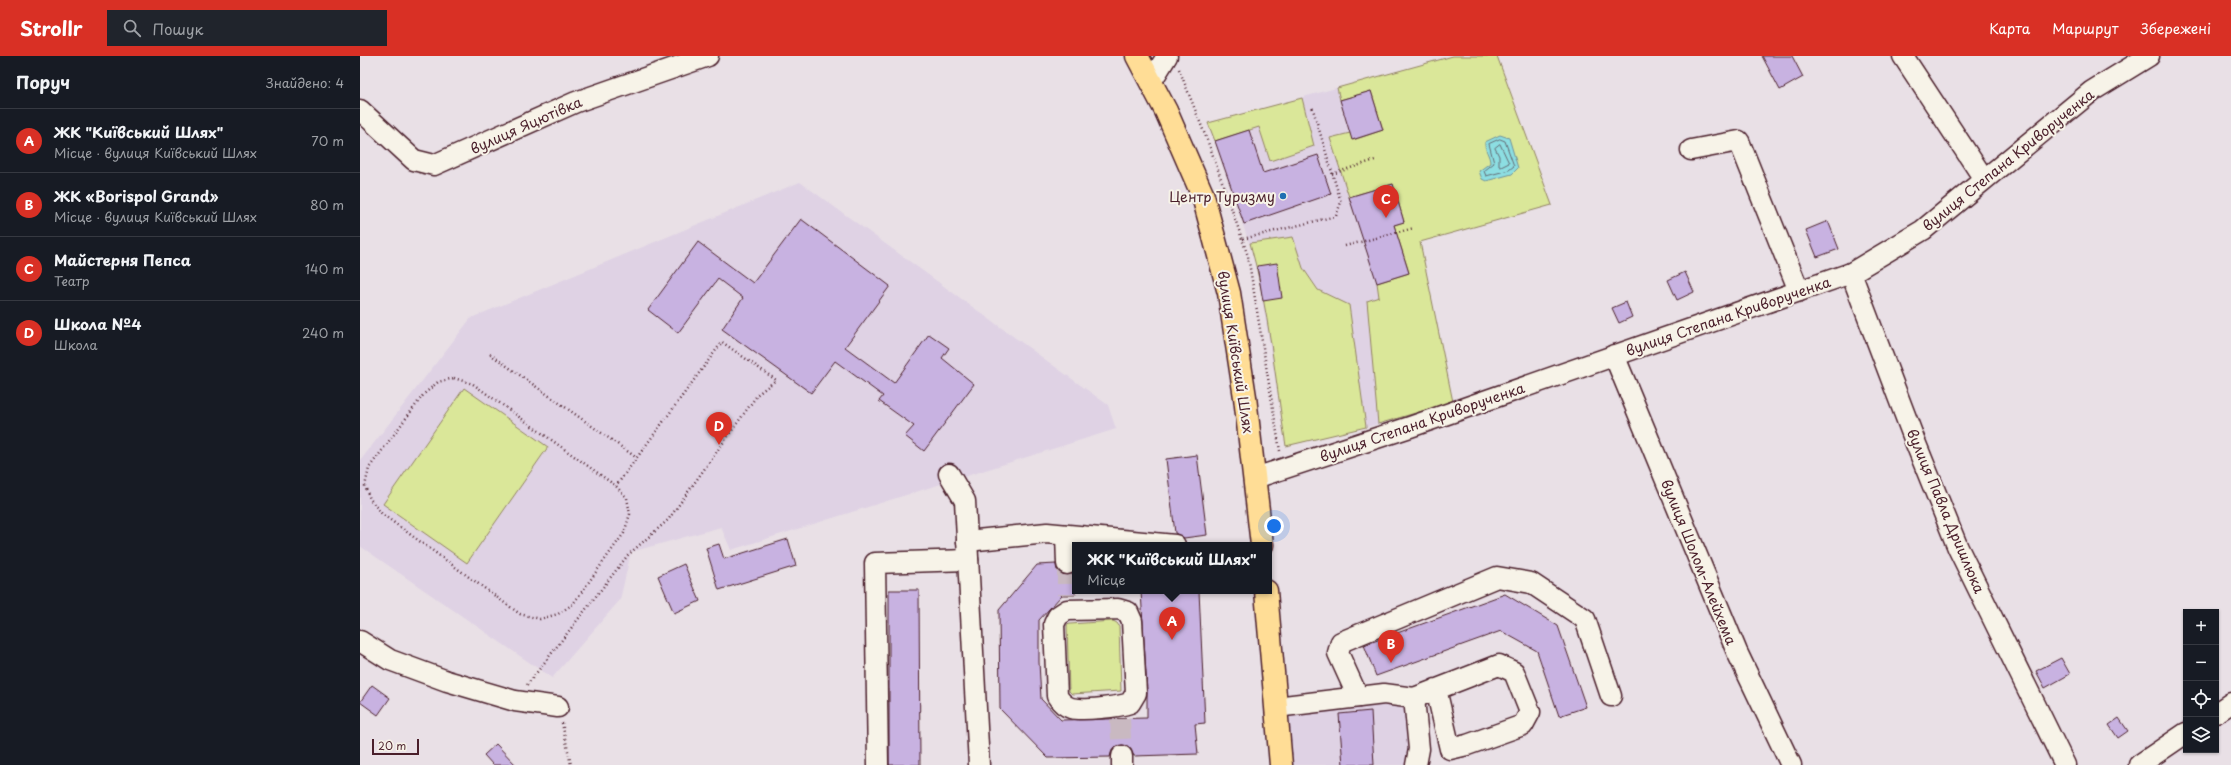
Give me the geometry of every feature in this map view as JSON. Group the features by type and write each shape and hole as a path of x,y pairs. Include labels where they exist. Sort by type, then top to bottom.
{"highway":[{"name":"вулиця Київський Шлях","path":"1137,56 1166,111 1203,196 1229,293 1255,478 1262,542"},
{"path":"1266,594 1281,765"}],"street":[{"name":"вулиця Яцютівка","path":"360,110 414,160 434,165 576,102 708,56"},
{"path":"1151,82 1167,56"},
{"path":"1903,56 1984,179"},
{"name":"вулиця Степана Криворученка","path":"1255,478 1410,427 1851,273 1923,230 2092,91 2149,56"},
{"path":"1691,150 1739,141 1798,291"},
{"name":"вулиця Павла Дришлюка","path":"1851,273 1916,444 1958,548 2065,765"},
{"name":"вулиця Шолом-Алейхема","path":"1614,355 1736,652 1791,765"},
{"path":"949,474 965,501 979,765"},
{"path":"878,765 875,563 968,550 1046,533 1142,542"},
{"path":"1066,535 1067,564"},
{"path":"1358,697 1338,653 1341,642 1497,577 1530,583 1585,619 1611,696"},
{"path":"1067,602 1118,609 1128,612 1132,621 1136,693 1130,703 1120,713 1071,708 1062,704 1056,696 1054,624 1067,602"},
{"path":"360,641 390,660 447,681 515,701 558,707"},
{"path":"1276,707 1384,694 1414,698 1436,689 1499,666 1514,672 1530,712 1523,725 1467,745 1450,749 1436,689"},
{"path":"1414,698 1419,749 1416,765"},
{"path":"2219,711 2231,703"},
{"path":"2139,765 2183,735"}],"path":[{"path":"1243,239 1336,216 1341,202 1312,106"},
{"path":"1332,174 1375,160"},
{"path":"1345,246 1414,228"},
{"path":"515,701 628,555 668,520 758,394 776,380 722,342 616,486"},
{"path":"490,354 637,458"},
{"path":"454,378 473,384 616,486 627,498 630,514 624,533 573,604 558,614 540,619 520,614 382,514 370,499 365,486 368,468 424,394 438,382 454,378"},
{"path":"558,707 571,765"}],"shaded area":[{"path":"1453,56 1497,56 1552,205 1420,242 1453,402 1375,425 1286,446 1257,266 1208,123"},
{"path":"800,182 1108,405 1116,429 731,550 721,527 631,552 620,600 552,678 360,546 360,461 471,318"},
{"path":"1427,686 1424,765 1286,765 1283,698"}],"green space":[{"path":"1453,56 1497,56 1552,205 1420,242 1453,402 1378,424 1367,301 1379,297 1377,283 1409,273 1394,225 1404,222 1393,184 1349,197 1330,138 1350,133 1353,140 1383,130 1371,91 1340,100 1337,88"},
{"path":"1302,98 1314,146 1270,161 1259,127 1215,141 1208,123"},
{"path":"1293,237 1303,268 1318,290 1349,305 1366,427 1286,446 1267,319 1257,268 1250,243"},
{"path":"464,388 548,447 467,563 383,504"},
{"path":"1113,621 1119,626 1121,691 1072,694 1069,691 1067,625"}],"water":[{"path":"1500,135 1509,138 1518,168 1512,174 1486,181 1482,179 1479,171 1490,163 1485,148 1485,142"}],"building":[{"path":"1762,56 1792,56 1803,77 1780,90"},
{"path":"1371,91 1383,130 1352,140 1340,100"},
{"path":"1249,130 1263,173 1318,155 1331,194 1244,224 1215,141"},
{"path":"1393,184 1404,222 1394,225 1409,273 1377,283 1349,197"},
{"path":"801,219 890,286 845,347 894,383 929,334 949,348 942,358 974,384 924,451 905,436 914,426 879,401 883,396 835,361 811,393 722,329 743,298 718,279 678,333 648,310 698,242 753,283"},
{"path":"1828,221 1839,249 1817,257 1806,230"},
{"path":"1277,263 1282,298 1263,301 1257,266"},
{"path":"1685,272 1694,292 1677,300 1668,280"},
{"path":"1626,302 1632,317 1619,323 1612,308"},
{"path":"1197,455 1207,535 1184,538 1175,533 1166,459"},
{"path":"788,539 796,566 719,590 706,548 719,544 724,559"},
{"path":"684,564 700,601 674,613 658,576"},
{"path":"1056,564 1057,570 1062,574 1068,575 1072,573 1072,594 1075,595 1062,595 1039,620 1041,699 1061,720 1147,718 1147,692 1141,594 1199,594 1205,723 1195,724 1198,754 1134,756 1128,746 1122,745 1112,750 1110,757 1048,758 1000,709 999,610 1037,565"},
{"path":"889,590 919,590 920,765 889,765"},
{"path":"1505,594 1558,626 1586,707 1559,716 1537,651 1501,631 1376,676 1364,645"},
{"path":"2061,658 2070,674 2045,688 2036,671"},
{"path":"372,685 390,698 378,715 360,702"},
{"path":"1371,711 1374,765 1343,765 1339,714"},
{"path":"2119,718 2128,731 2118,738 2109,725"},
{"path":"496,744 516,765 493,765 484,755"}],"tunnel":[{"path":"1067,564 1067,595"},
{"path":"1120,719 1122,756"}],"place":[{"name":"Центр Туризму","path":"1283,196"},
{"name":"Майстерня Пепса","path":"1386,218"},
{"name":"Школа №4","path":"719,445"},
{"name":"ЖК \"Київський Шлях\"","path":"1172,640"},
{"name":"ЖК «Borispol Grand»","path":"1391,663"}]}
